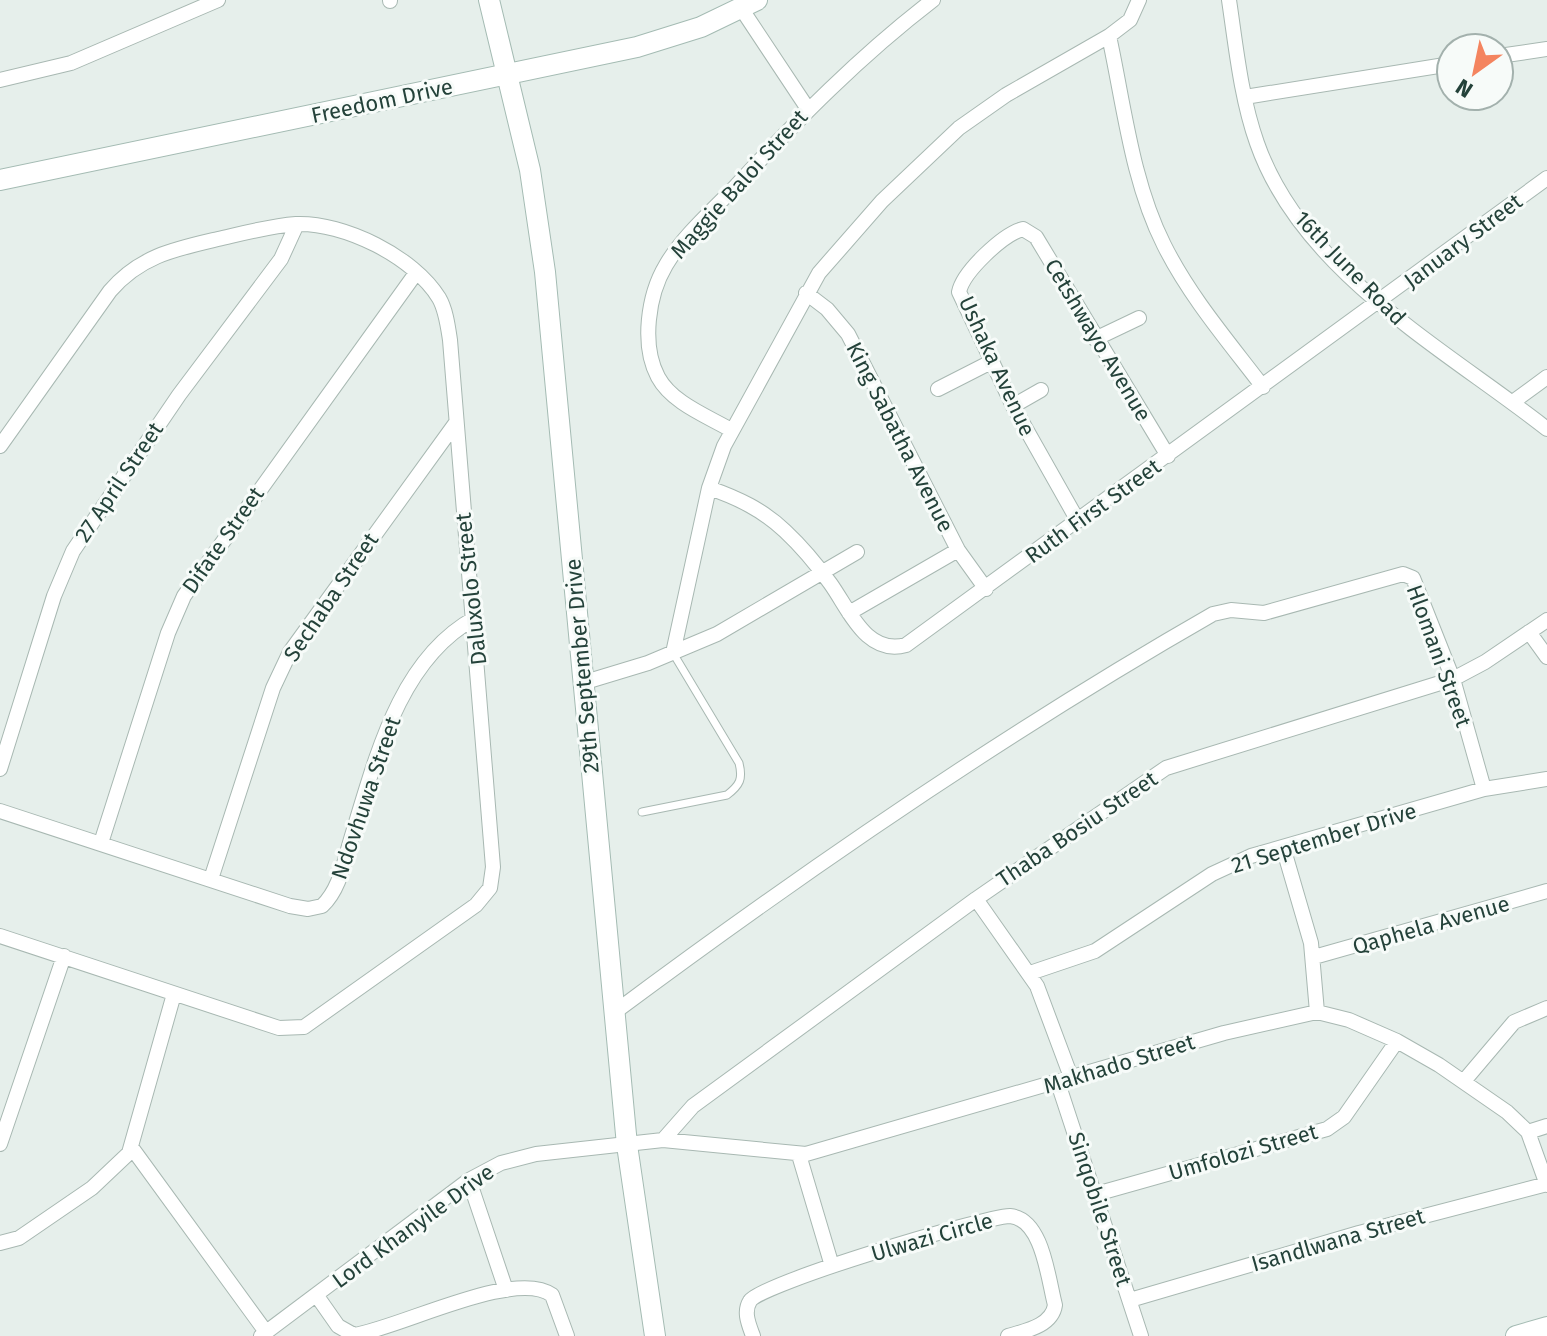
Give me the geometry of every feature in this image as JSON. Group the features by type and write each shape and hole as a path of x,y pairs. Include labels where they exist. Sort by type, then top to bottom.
{"street":[{"path":"0,80 71,63 218,0"},
{"name":"29th September Drive","path":"489,0 530,170 545,272 627,1145 655,1336"},
{"name":"Maggie Baloi Street","path":"731,430 676,397 659,380 651,353 652,302 675,252 808,109 861,58 933,0"},
{"path":"673,653 709,488 731,430 806,293 858,227 959,128 1006,95 1109,36 1130,20 1139,0"},
{"name":"16th June Road","path":"1229,0 1256,143 1282,195 1312,233 1378,304 1414,334 1547,429"},
{"path":"749,4 808,109"},
{"name":"Freedom Drive","path":"0,180 657,42 749,4"},
{"path":"1109,36 1139,176 1163,243 1196,298 1263,387"},
{"path":"1515,54 1547,49"},
{"path":"1245,97 1435,67"},
{"name":"January Street","path":"1378,304 1547,178"},
{"name":"Daluxolo Street","path":"0,446 110,291 140,263 175,249 297,224 350,233 375,245 416,273 439,299 446,319 475,618 493,867 490,888 476,905 304,1027 279,1028 0,936"},
{"name":"27 April Street","path":"0,769 54,596 73,551 179,395 281,259 297,224"},
{"name":"Cetshwayo Avenue","path":"1023,229 1036,237 1168,456"},
{"name":"Ushaka Avenue","path":"1023,229 1012,233 967,272 961,285 961,298 1013,406 1078,521"},
{"name":"Difate Street","path":"101,843 168,633 184,596 416,273"},
{"name":"King Sabatha Avenue","path":"806,293 827,309 848,334 958,550 986,589"},
{"name":"Ruth First Street","path":"709,488 742,500 772,519 820,571 849,613 877,643 898,647 921,638 1378,304"},
{"path":"1095,339 1139,318"},
{"path":"938,389 991,362"},
{"path":"1513,402 1547,377"},
{"path":"1013,406 1041,390"},
{"name":"Sechaba Street","path":"211,879 273,688 290,652 455,424"},
{"path":"849,613 958,550"},
{"path":"582,683 673,653 738,623 820,571 857,552"},
{"name":"Hlomani Street","path":"615,1012 764,901 1078,691 1213,614 1231,610 1264,613 1408,575 1416,586 1453,679 1484,789"},
{"name":"Ndovhuwa Street","path":"0,811 299,909 315,908 328,900 393,716 437,649 460,626 475,618"},
{"name":"Thaba Bosiu Street","path":"663,1140 693,1106 976,899 1179,762 1453,679 1547,620"},
{"path":"1529,632 1547,657"},
{"name":"21 September Drive","path":"1030,973 1095,951 1212,874 1283,847 1484,789 1547,779"},
{"path":"1283,847 1314,957 1317,1012"},
{"name":"Qaphela Avenue","path":"1314,957 1547,891"},
{"name":"Sinqobile Street","path":"976,899 1030,973 1141,1336"},
{"path":"0,1144 64,956"},
{"path":"0,1243 19,1238 92,1188 132,1148 174,994"},
{"path":"1464,1081 1514,1022 1547,1008"},
{"name":"Makhado Street","path":"627,1145 663,1140 799,1155 1254,1025 1317,1012 1349,1020 1397,1041 1464,1081 1528,1132"},
{"name":"Umfolozi Street","path":"1096,1194 1327,1129 1344,1117 1397,1041"},
{"path":"1547,1126 1528,1132 1547,1184"},
{"name":"Lord Khanyile Drive","path":"264,1334 469,1180 501,1163 524,1157 627,1145"},
{"path":"132,1148 264,1334"},
{"path":"799,1155 832,1266"},
{"path":"469,1180 506,1290"},
{"name":"Isandlwana Street","path":"1130,1300 1359,1233 1547,1184"},
{"name":"Ulwazi Circle","path":"753,1336 747,1309 761,1290 991,1219 1018,1216 1034,1231 1055,1305 1052,1316 1040,1325 1008,1336"},
{"path":"317,1296 338,1326 354,1335 506,1290 533,1287 552,1295 567,1336"},
{"path":"1516,1336 1547,1327"}],"lane":[{"path":"642,812 727,795 738,787 742,777 739,763 673,653"}]}
